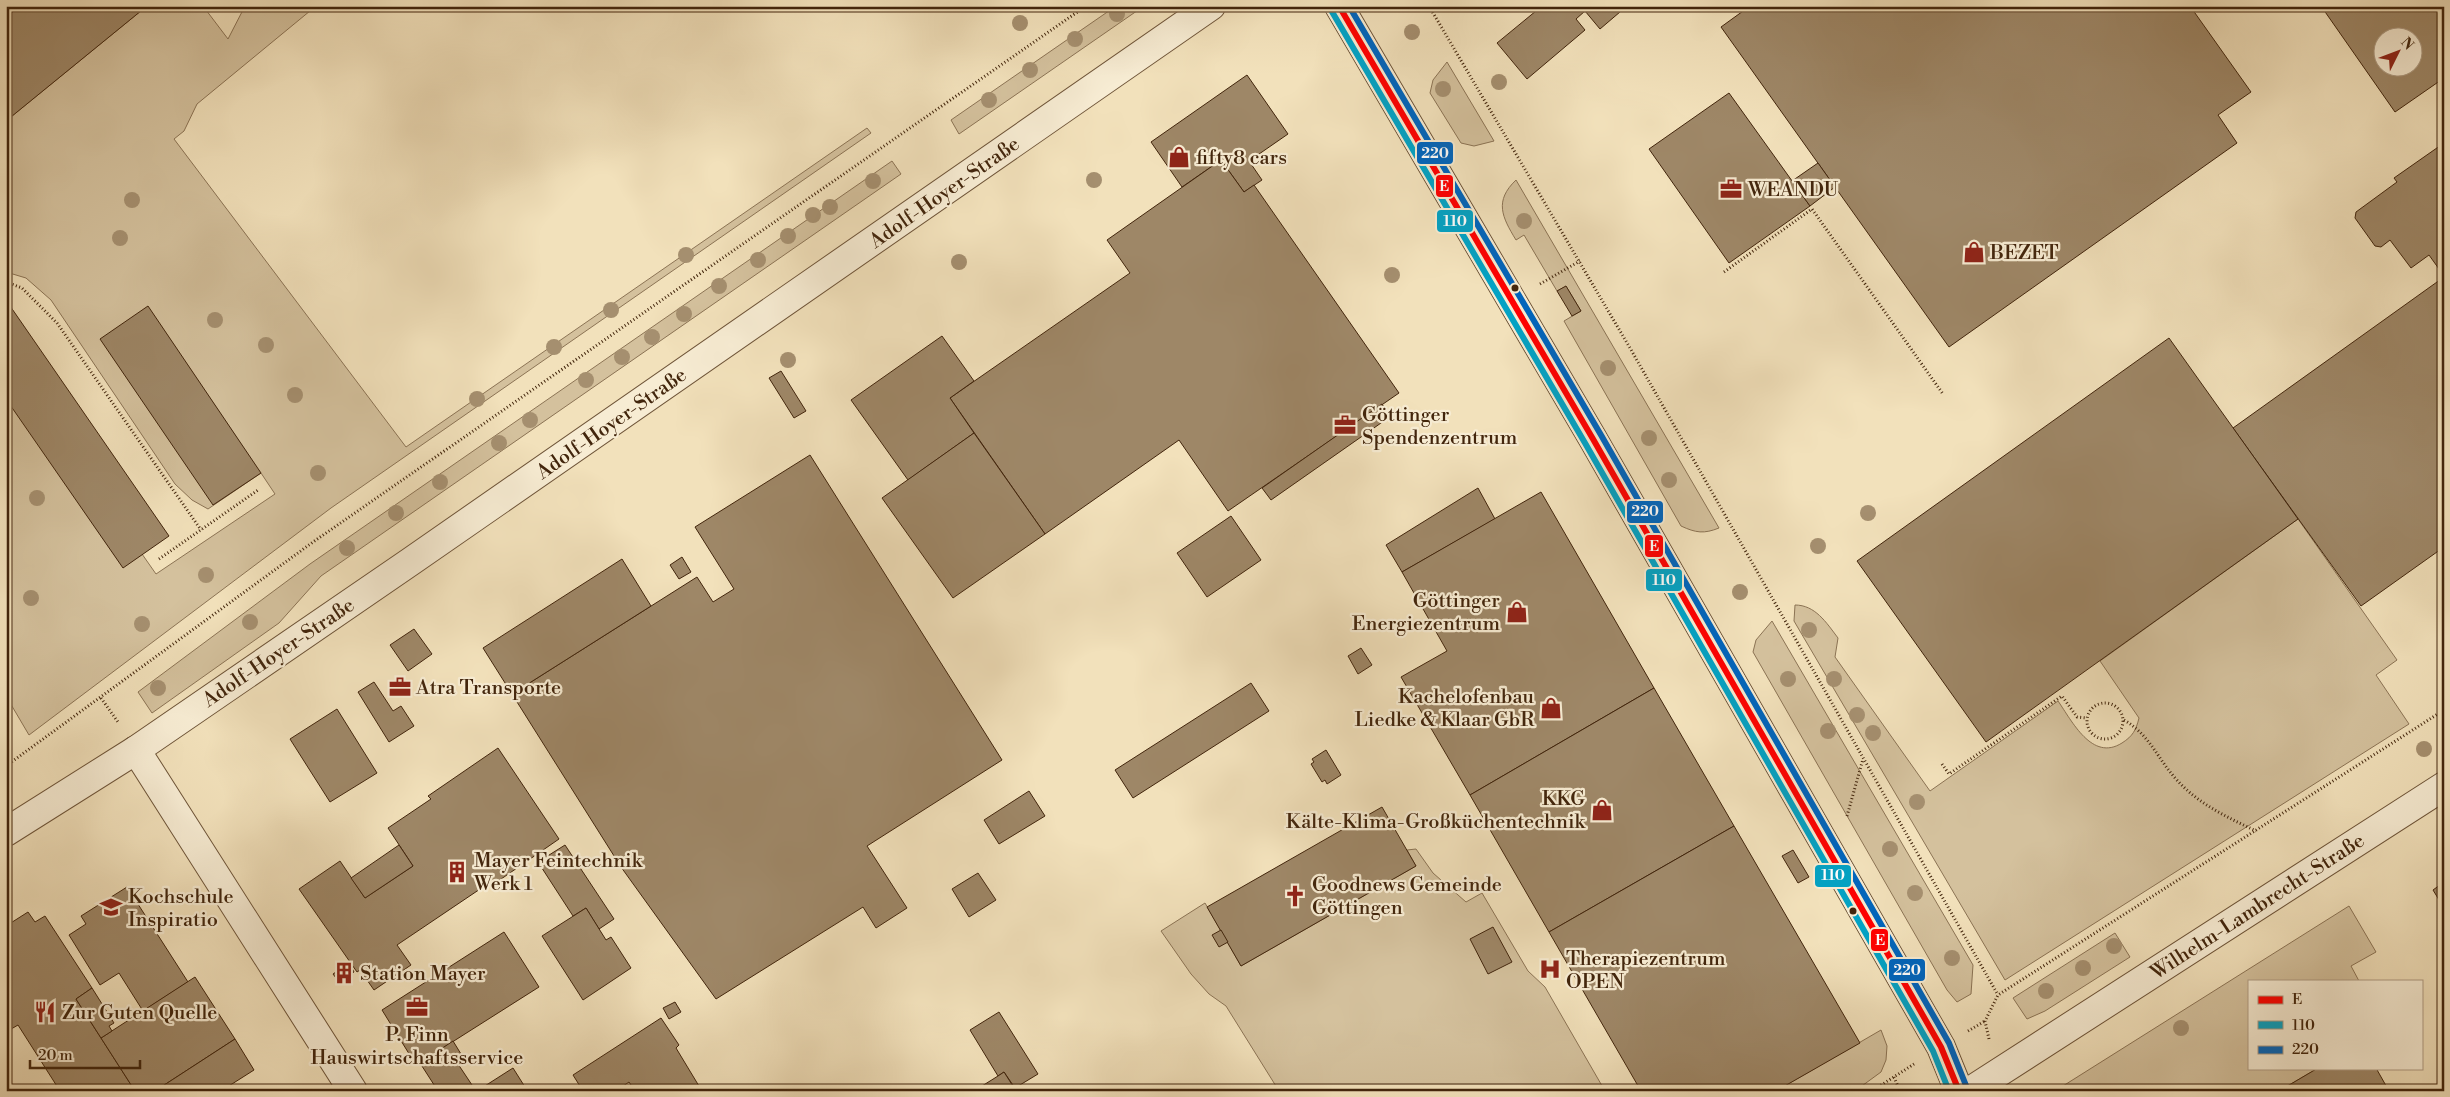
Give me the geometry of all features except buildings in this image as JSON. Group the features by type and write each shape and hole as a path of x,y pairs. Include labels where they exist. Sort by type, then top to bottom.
{"street":[{"name":"Adolf-Hoyer-Straße","path":"6,832 136,750 1211,6"},
{"path":"1339,6 1512,300 1835,862 1940,1047 1959,1091"},
{"path":"136,750 353,1091"},
{"name":"Wilhelm-Lambrecht-Straße","path":"1970,1091 2444,786"}],"path":[{"path":"6,766 313,542 1086,6"},
{"path":"1430,6 1580,261 1998,995"},
{"path":"1724,272 1812,209 1943,394"},
{"path":"1512,300 1580,261"},
{"path":"6,282 22,288 57,323 201,530"},
{"path":"160,559 258,490"},
{"path":"1942,764 1949,774 2062,696 2077,717 2087,718"},
{"path":"2106,702 2114,705 2121,711 2124,720 2122,728 2117,735 2109,739 2100,739 2088,727 2087,718 2090,710 2097,704 2106,702"},
{"path":"1996,1074 1986,1022 1998,995 2444,710"},
{"path":"2124,720 2139,728 2175,778 2186,789 2216,811 2257,831"},
{"path":"1835,862 1863,758"},
{"path":"1872,1091 1940,1047"},
{"path":"1894,1077 1900,1091"}],"shaded area":[{"path":"147,6 203,6 228,39 245,6 316,6 197,104 184,131 174,139 406,447 867,128 871,133 331,508 29,735 6,696 6,399 142,554 156,574 275,494 261,473 208,509 192,500 175,484 51,300 26,278 6,272 6,121"},
{"path":"1116,6 1144,6 959,134 951,120"},
{"path":"1447,62 1494,141 1474,146 1461,143 1430,93 1433,80"},
{"path":"892,161 901,174 321,576 279,623 152,713 138,692 310,564"},
{"path":"1516,180 1719,528 1700,532 1681,526 1564,321 1581,311 1566,286 1557,291 1524,235 1516,240 1507,224 1502,209 1503,202 1509,188"},
{"path":"2298,519 2397,660 2376,675 2409,724 2005,980 1794,621 1795,605 1814,611 1838,638 1835,657 1930,791 2058,701 2076,728 2092,743 2101,747 2111,747 2129,738 2137,726 2139,718 2100,661"},
{"path":"1772,621 1973,965 1971,994 1957,1002 1947,990 1753,652 1756,640"},
{"path":"1416,849 1433,873 1466,902 1482,893 1528,971 1545,987 1605,1091 1279,1091 1226,1006 1209,994 1191,974 1161,931 1205,903 1241,966 1416,866 1407,850"},
{"path":"2349,906 2376,952 2351,966 2358,980 2248,980 2248,1070 2315,1070 2279,1091 2055,1091"},
{"path":"2115,933 2130,957 2045,1011 2027,1019 2013,998"},
{"path":"1881,1030 1887,1046 1886,1060 1881,1072 1855,1091 1776,1091"}],"transit line":[{"name":"E","path":"1339,6 1593,439 1941,1047 1959,1091"},
{"name":"220","path":"1349,6 1601,435 1949,1043 1967,1088"},
{"name":"110","path":"1331,10 1585,443 1933,1051 1949,1091"}],"place":[{"name":"fifty8 cars","path":"1179,157"},
{"name":"WEANDU","path":"1731,189"},
{"name":"BEZET","path":"1974,252"},
{"name":"Göttinger Spendenzentrum","path":"1345,425"},
{"name":"Göttinger Energiezentrum","path":"1517,612"},
{"name":"Atra Transporte","path":"400,687"},
{"name":"Kachelofenbau Liedke & Klaar GbR","path":"1551,708"},
{"name":"KKG Kälte-Klima-Großküchentechnik","path":"1602,810"},
{"name":"Mayer Feintechnik Werk 1","path":"457,872"},
{"name":"Goodnews Gemeinde Göttingen","path":"1295,896"},
{"name":"Kochschule Inspiratio","path":"111,907"},
{"name":"Therapiezentrum OPEN","path":"1550,969"},
{"name":"Station Mayer","path":"344,973"},
{"name":"P. Finn Hauswirtschaftsservice","path":"417,1007"},
{"name":"Zur Guten Quelle","path":"45,1012"}]}
